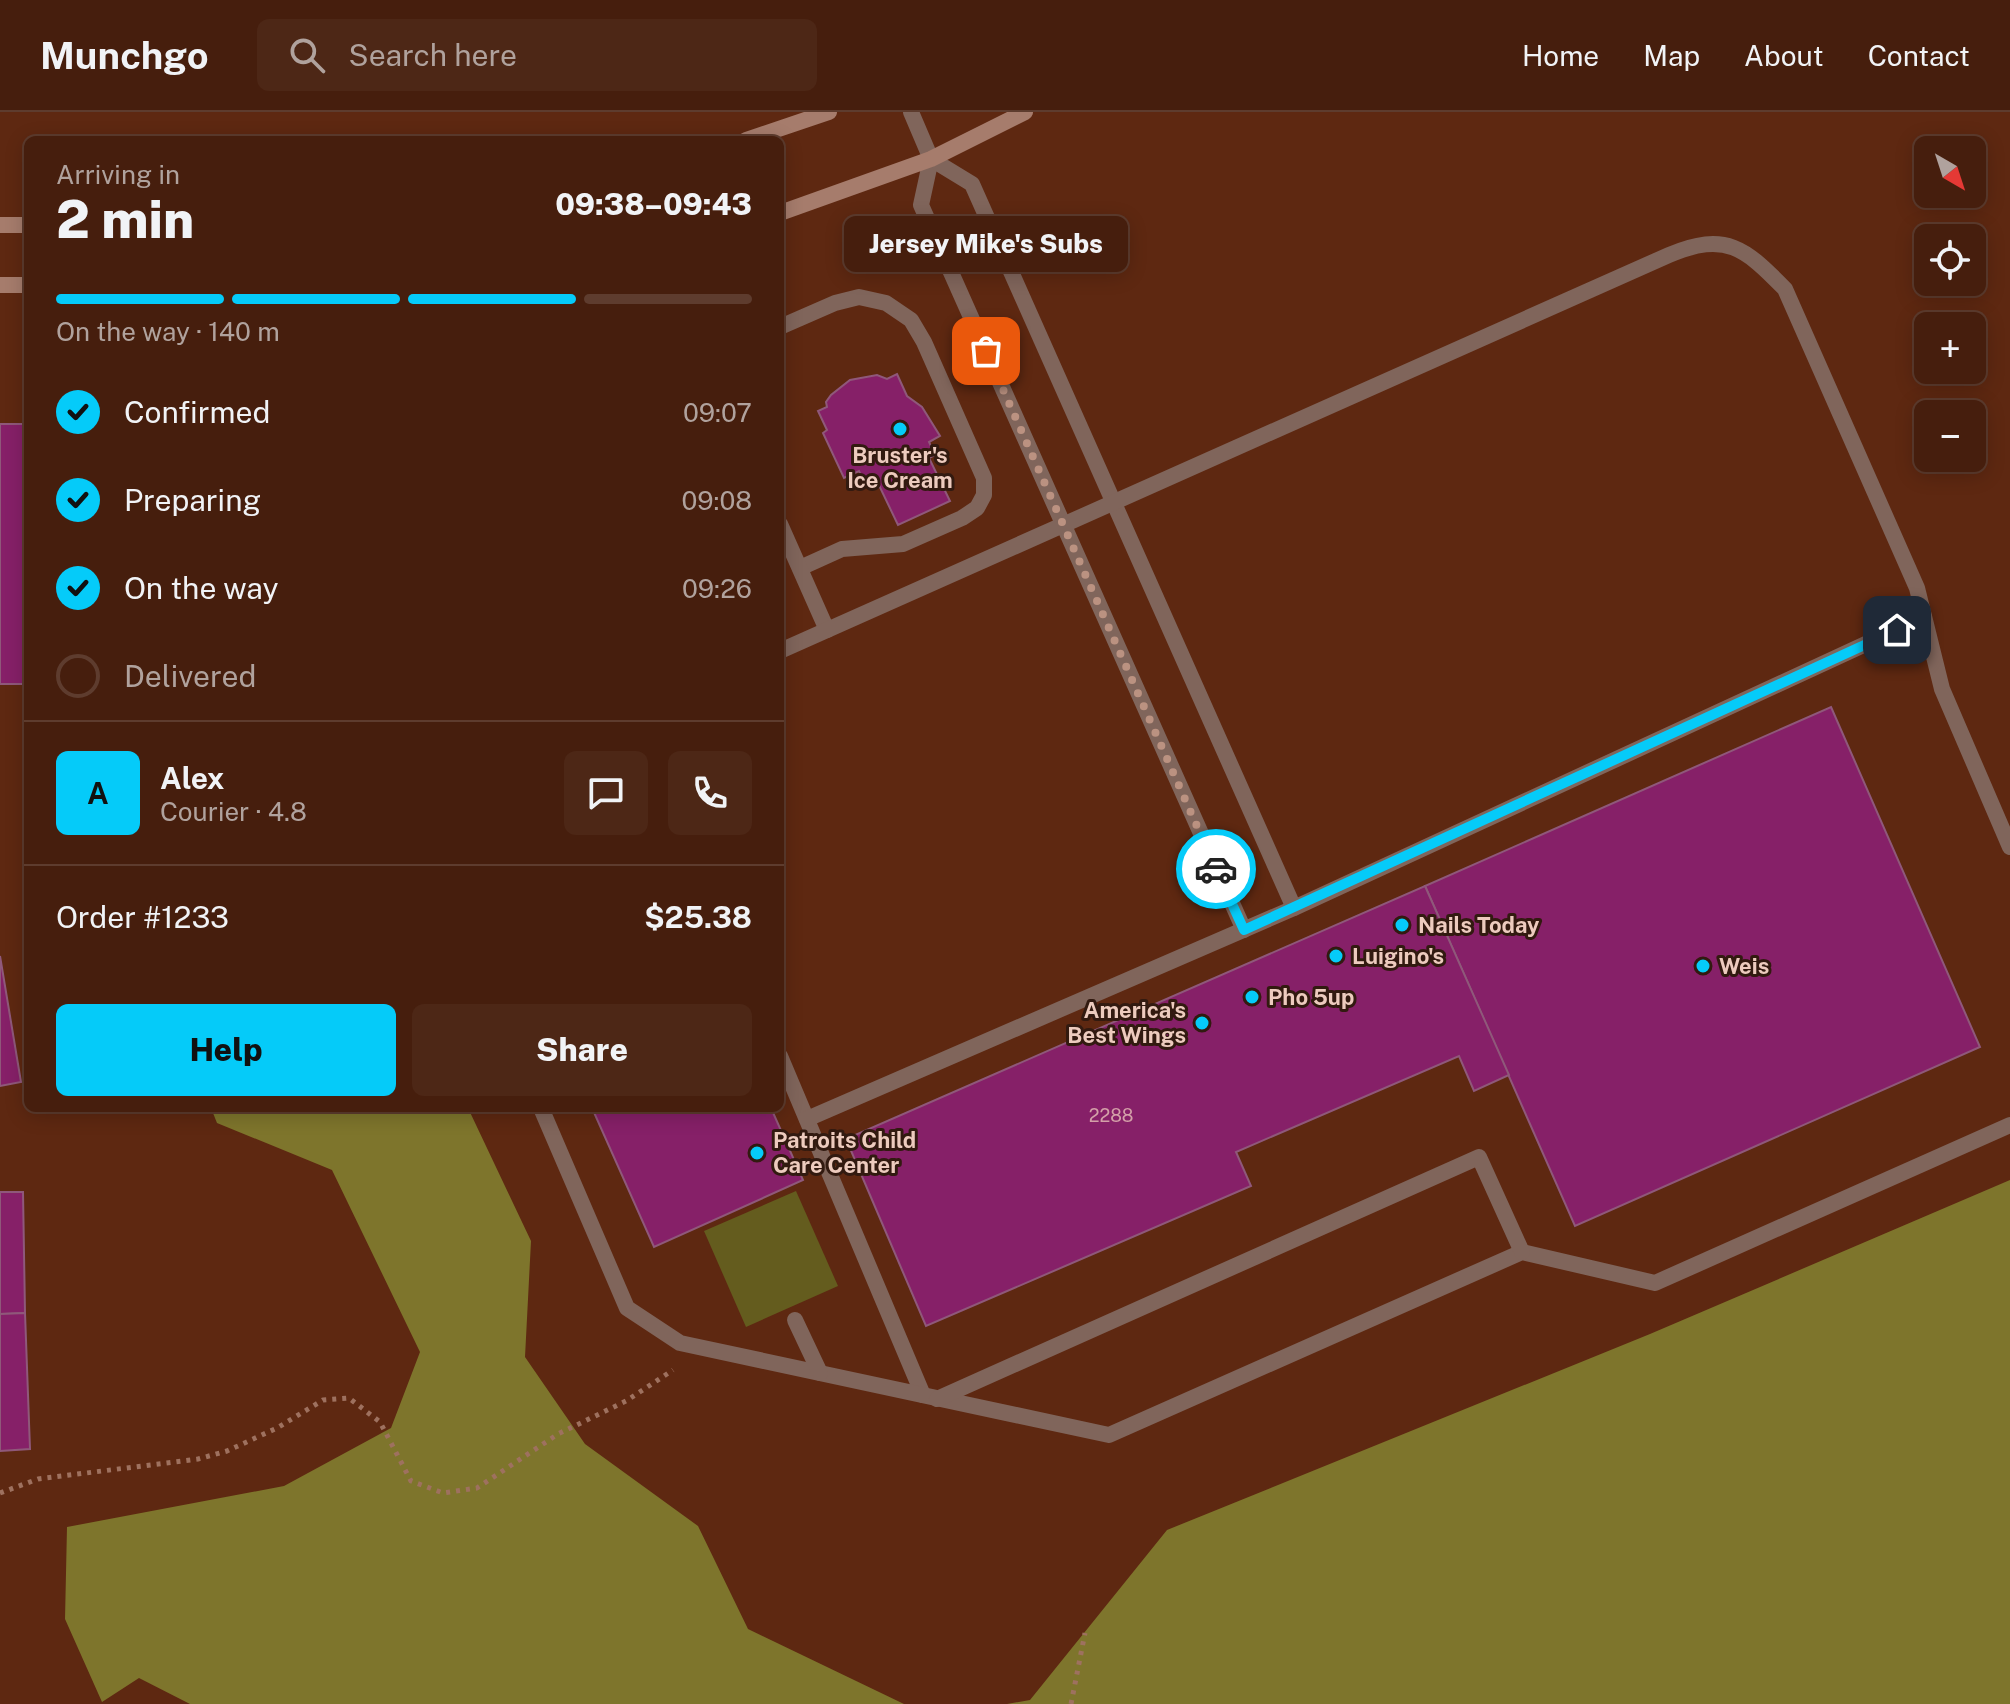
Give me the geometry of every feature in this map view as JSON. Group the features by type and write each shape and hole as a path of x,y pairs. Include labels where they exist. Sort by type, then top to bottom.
{"street":[{"path":"758,136 829,112"},
{"path":"784,212 931,159 1025,112"},
{"path":"0,225 24,225"},
{"path":"0,285 24,285"}],"lane":[{"path":"911,112 931,159 921,205 1244,930"},
{"path":"931,159 972,184 1294,908"},
{"path":"784,649 1114,505 1690,246 1723,242 1756,259 1785,289 1917,588 1942,689 2010,847"},
{"path":"784,325 835,303 859,297 886,303 911,320 924,342 984,478 984,495 977,508 962,518 903,544 842,549 800,568"},
{"path":"784,533 827,630"},
{"path":"807,1119 1294,908 1924,617"},
{"path":"784,1065 930,1397"},
{"path":"543,1112 627,1308 680,1343 1109,1435 1522,1252 1655,1283 2010,1125"},
{"path":"930,1397 1479,1157 1522,1252"},
{"path":"795,1320 820,1373"}],"path":[{"path":"0,1493 38,1479 198,1459 227,1451 277,1428 323,1400 349,1398 380,1422 411,1481 443,1493 477,1488 558,1434 626,1401 669,1370 684,1372"},
{"path":"1071,1704 1085,1633"}],"shaded area":[{"path":"213,1112 470,1112 531,1241 525,1357 585,1444 698,1526 748,1629 904,1704 190,1704 139,1678 102,1702 65,1619 67,1527 284,1486 391,1428 420,1352 332,1170 217,1123"},
{"path":"2010,1180 2010,1704 1007,1704 1030,1700 1167,1530 1650,1334"},
{"path":"796,1191 838,1286 746,1327 704,1231"}],"building":[{"path":"897,374 907,396 922,407 940,436 929,442 935,455 929,458 950,501 898,525 877,481 866,486 859,471 844,478 823,433 827,430 818,411 827,407 826,402 831,395 850,380 877,375 887,379"},
{"path":"0,424 24,424 24,684 0,684"},
{"name":"Weis","path":"1831,707 1980,1047 1575,1226 1425,886"},
{"path":"1425,886 1509,1075 1474,1091 1459,1056 1236,1152 1251,1186 926,1326 846,1139"},
{"path":"0,956 21,1082 0,1086"},
{"path":"594,1112 773,1112 803,1180 654,1247"},
{"path":"0,1192 23,1192 25,1313 0,1314"},
{"path":"25,1313 30,1449 0,1451 0,1314"}],"way so far":[{"path":"986,351 1216,869"}],"place":[{"name":"Jersey Mike's Subs","path":"986,351"},
{"name":"Bruster's Ice Cream","path":"900,429"},
{"name":"Nails Today","path":"1402,925"},
{"name":"Luigino's","path":"1336,956"},
{"name":"Weis","path":"1703,966"},
{"name":"Pho 5up","path":"1252,997"},
{"name":"America's Best Wings","path":"1202,1023"},
{"name":"Patroits Child Care Center","path":"757,1153"}],"route":[{"path":"1216,869 1244,930 1897,630"}]}
